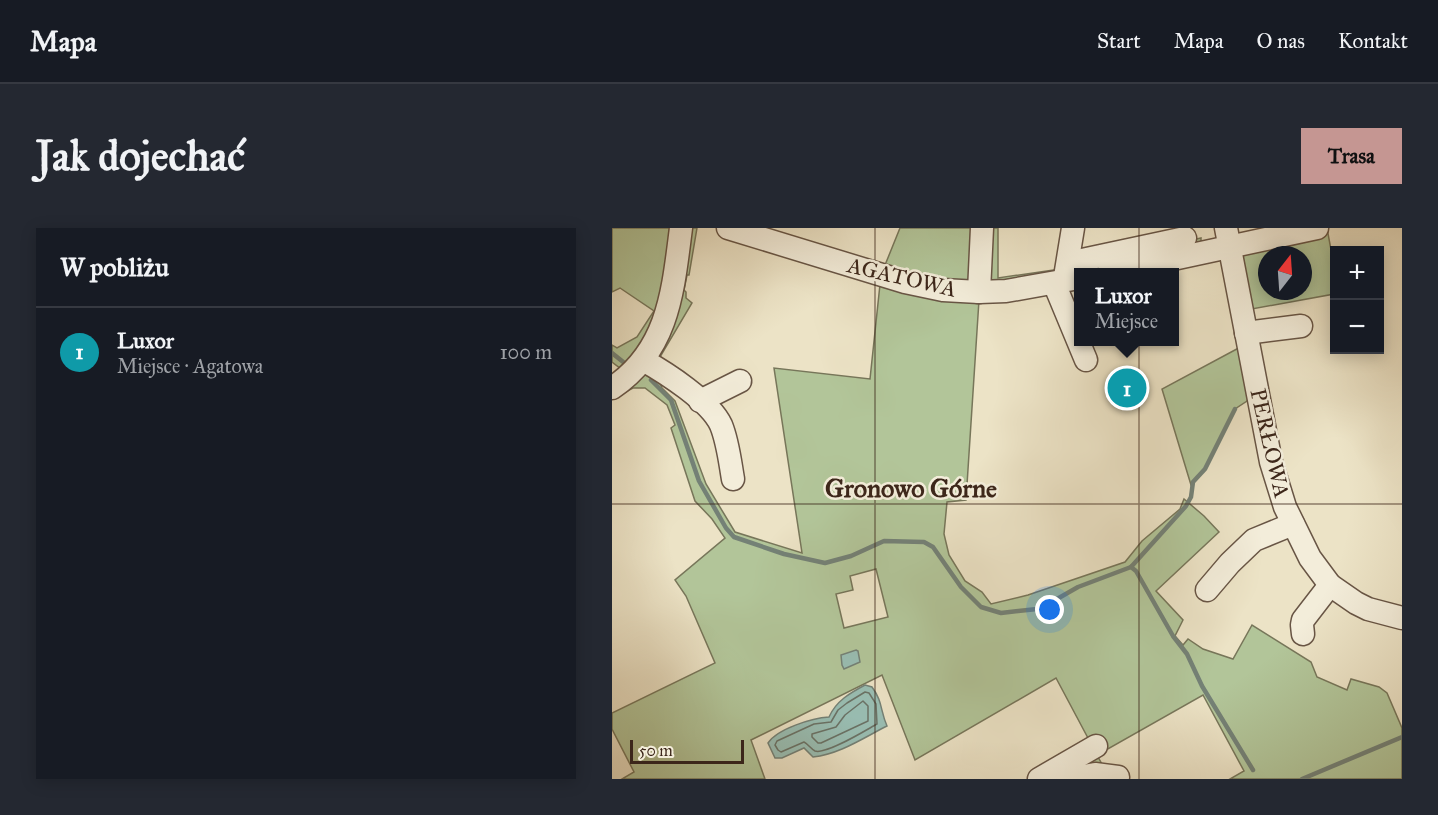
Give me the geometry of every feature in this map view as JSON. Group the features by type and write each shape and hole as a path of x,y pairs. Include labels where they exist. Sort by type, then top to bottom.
{"street":[{"path":"612,388 630,375 644,360 656,340 667,313 681,228"},
{"name":"AGATOWA","path":"728,228 912,284 943,290 1006,291 1066,276"},
{"path":"979,292 982,228"},
{"path":"1072,228 1066,276 1074,310"},
{"path":"1120,268 1183,241 1317,228"},
{"name":"PERŁOWA","path":"1228,238 1275,481 1293,524 1318,570 1330,585 1368,609 1402,618"},
{"name":"AGATOWA","path":"1093,268 1183,241"},
{"path":"1246,333 1301,326"},
{"path":"1083,346 1086,360"},
{"path":"644,360 667,374 700,401 721,425 733,479"},
{"path":"700,401 740,381"},
{"path":"1207,590 1254,540 1293,524"},
{"path":"1303,634 1303,620 1330,585"},
{"path":"1039,779 1096,746"},
{"path":"1068,779 1095,774 1118,777"}],"green space":[{"path":"612,228 697,228 689,275 687,275 684,290 686,298 692,303 654,367 662,388 675,401 706,484 735,532 802,553 774,368 870,379 881,275 900,228 998,228 998,278 1081,266 1201,238 1201,244 1121,268 1074,268 1074,274 979,300 966,500 947,502 944,534 949,555 965,581 982,592 991,604 1028,595 1125,562 1142,541 1180,509 1184,499 1219,532 1156,591 1183,620 1175,636 1183,645 1188,639 1203,649 1233,659 1252,625 1311,662 1317,677 1347,690 1351,679 1379,687 1387,693 1402,728 1402,779 1230,779 1244,771 1203,695 1097,755 1056,678 915,760 882,675 751,740 765,779 622,779 634,772 612,729 612,713 715,663 686,596 675,580 725,538 712,519 695,501 671,428 675,425 667,405 645,388 633,388 612,399 612,374 621,369 612,362 612,345 617,348 637,337 654,311 620,288 612,292","holes":["876,569 888,617 844,628 836,594 853,590 850,576"]},
{"path":"1327,228 1330,246 1330,295 1312,298 1312,246 1258,246 1258,300 1301,300 1241,311 1229,247"},
{"path":"1248,343 1255,380 1247,401 1235,409 1205,469 1191,485 1162,389"},
{"path":"1097,755 1110,779 1064,779"}],"water":[{"path":"856,650 860,662 844,669 841,655"},
{"path":"865,685 872,687 876,692 887,726 833,753 813,757 804,748 782,758 775,758 768,743 779,733 796,725 829,717 849,694"}],"waterway":[{"path":"612,353 627,365"},
{"path":"651,380 671,400 699,481 726,528 734,537 784,554 825,563 851,556 884,541 924,542 933,547 961,587 981,607 1001,613 1047,607 1078,587 1131,567 1186,506 1191,497 1193,482 1205,469 1235,409"},
{"path":"1131,567 1136,571 1173,636 1187,654 1202,686 1253,770"},
{"path":"1302,779 1402,737"}],"place":[{"name":"Luxor","path":"1127,388"}],"district":[{"name":"Gronowo Górne","path":"911,488"}]}
